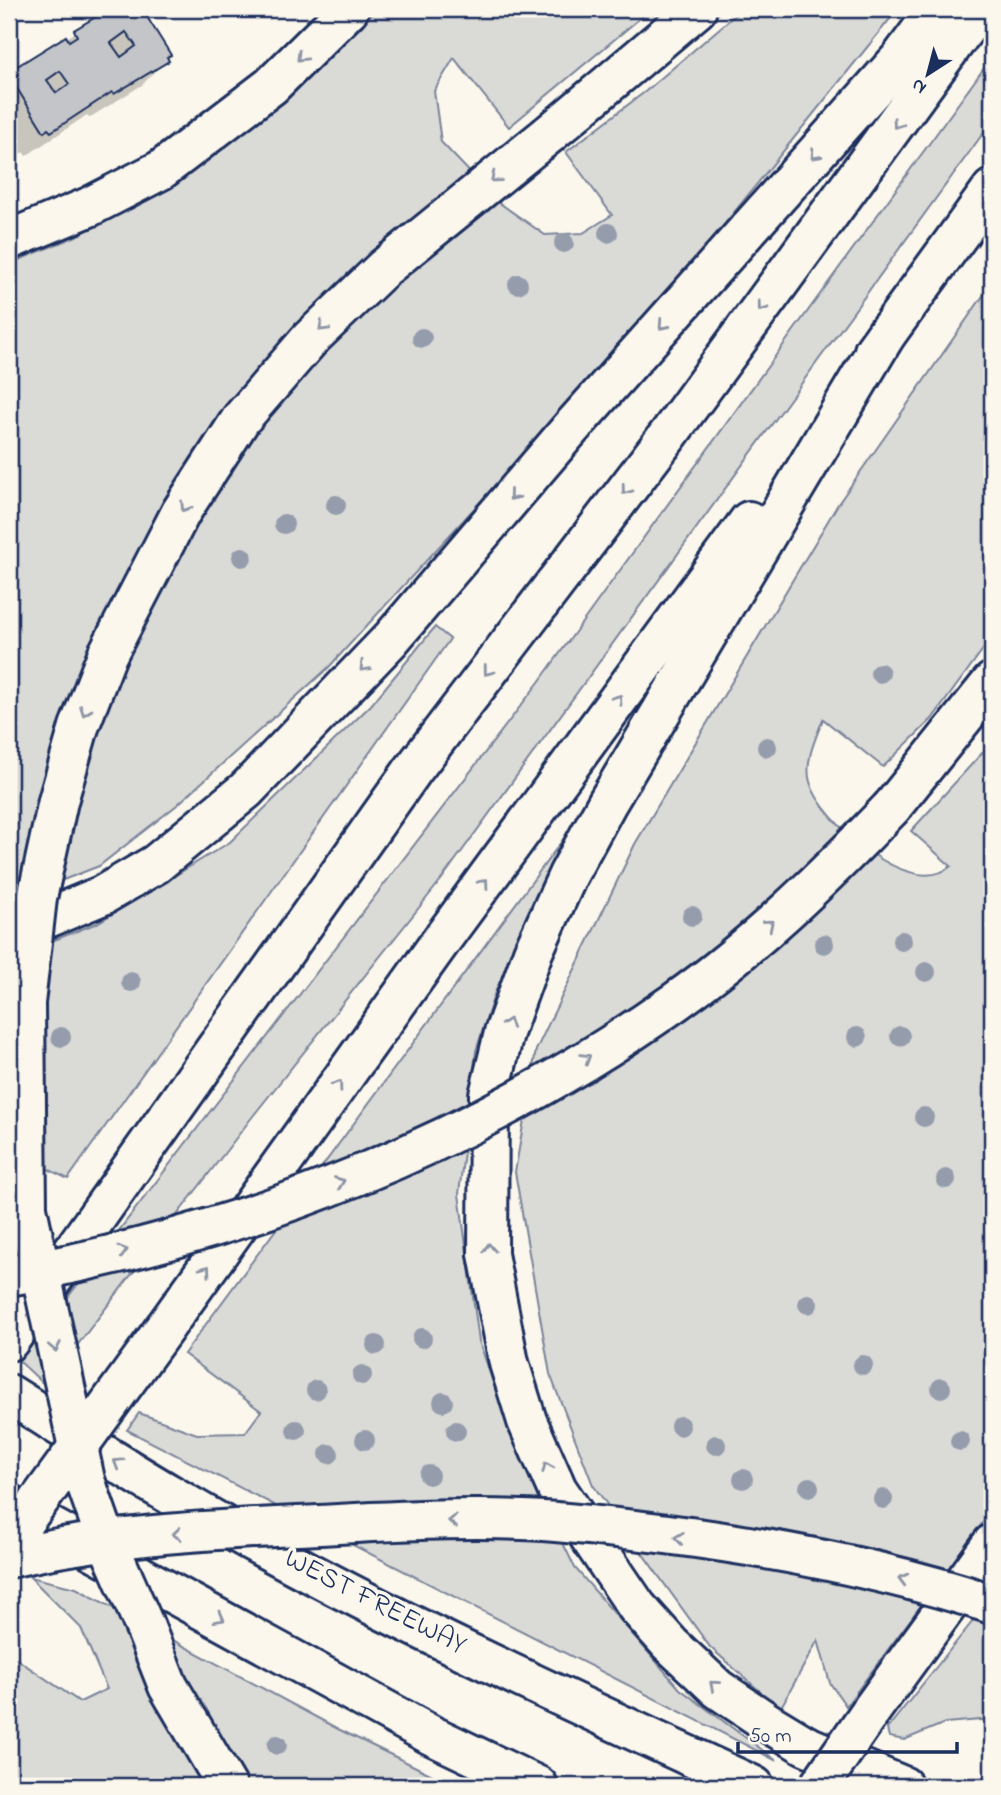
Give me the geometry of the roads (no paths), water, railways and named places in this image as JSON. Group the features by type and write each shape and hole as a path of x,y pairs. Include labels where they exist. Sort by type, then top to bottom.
{"main road":[{"path":"9,240 89,207 161,170 271,86 349,9"},
{"path":"227,1786 169,1686 104,1534 85,1480 60,1376 27,1208 25,1003 37,898 61,789 79,727 107,655 181,512 242,419 310,339 384,268 697,9"},
{"path":"9,934 103,895 156,864 246,790 391,639 571,428 900,60 937,9"},
{"path":"9,1341 412,770 670,433 979,9"},
{"path":"9,1542 468,904 992,189"},
{"path":"888,331 607,803 568,875 533,952 504,1033 489,1095 488,1254 509,1363 527,1421 557,1489 637,1608 718,1689 767,1723 805,1745 903,1786"},
{"path":"9,1276 71,1265 214,1228 287,1203 441,1141 547,1083 676,1001 821,880 892,807 992,682"},
{"name":"WEST FREEWAY","path":"9,1394 172,1496 345,1589 524,1680 754,1786"},
{"path":"9,1504 430,1735 538,1786"},
{"path":"9,1558 130,1539 249,1528 403,1521 555,1522 786,1552 891,1576 992,1604"},
{"path":"818,1786 992,1544"}]}
